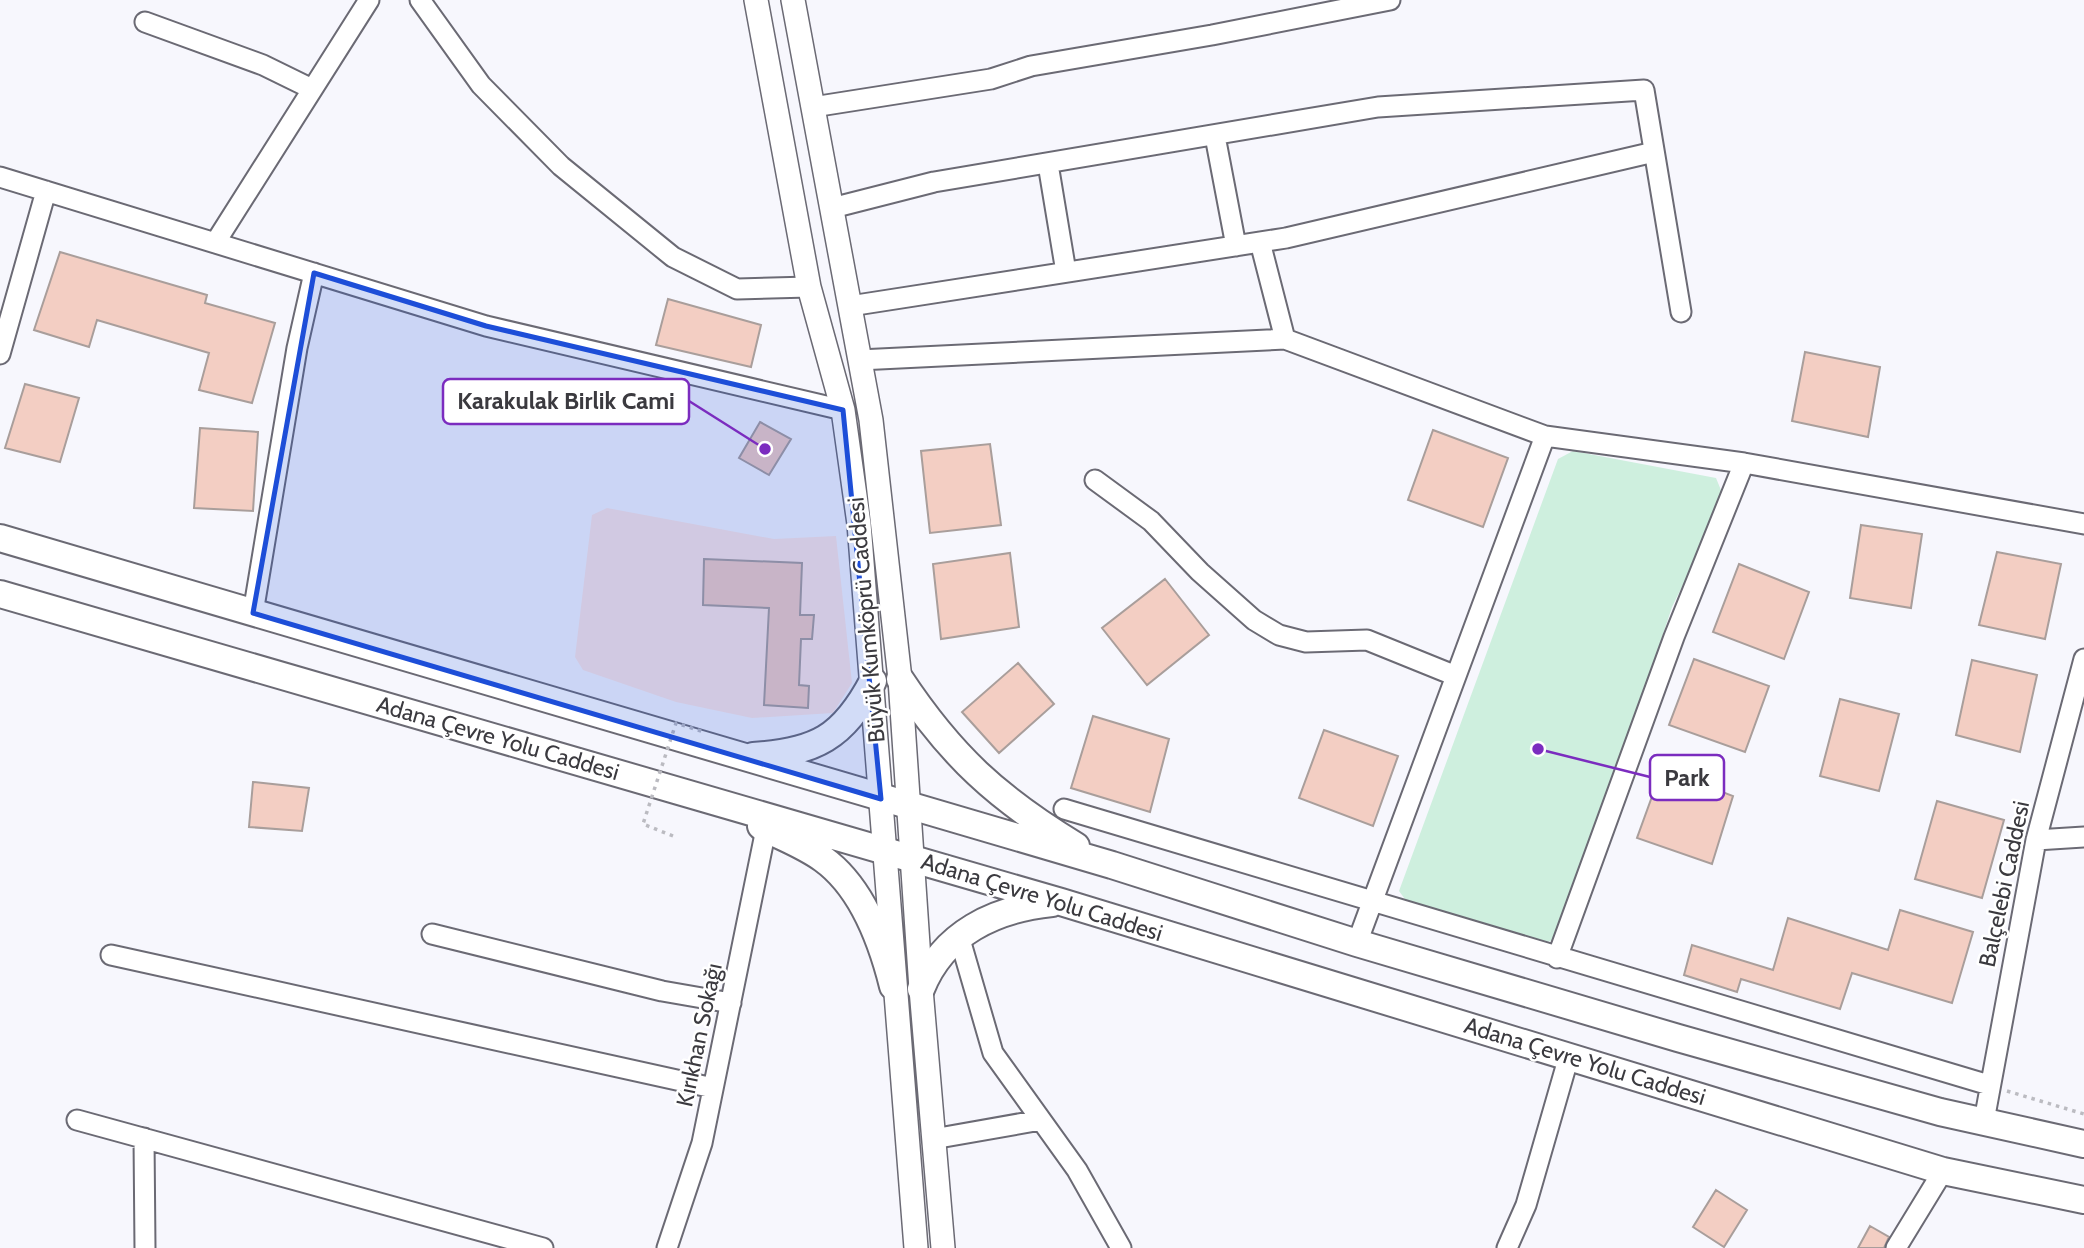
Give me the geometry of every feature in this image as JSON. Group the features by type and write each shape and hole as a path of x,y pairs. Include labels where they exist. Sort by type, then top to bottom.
{"highway":[{"name":"Adana Çevre Yolu Caddesi","path":"0,538 1112,866 1357,943 1717,1049 1940,1112 2084,1144"},
{"name":"Adana Çevre Yolu Caddesi","path":"0,594 1061,902 1944,1171 2084,1200"},
{"path":"900,679 938,735 976,775 1052,832 1112,866"},
{"path":"736,757 808,748 827,739 858,709 873,681"},
{"path":"713,799 825,860 842,876 877,937 893,986"},
{"path":"920,989 932,964 959,936 982,921 1012,909 1061,902"}],"main road":[{"name":"Büyük Kumköprü Caddesi","path":"756,0 809,287 844,410 860,536 873,681 893,986 916,1248"},
{"name":"Büyük Kumköprü Caddesi","path":"793,0 871,420 900,679 920,989 943,1248"}],"street":[{"path":"215,243 369,0"},
{"path":"420,0 481,85 561,166 673,257 737,289 809,287"},
{"path":"813,107 992,79 1031,66 1354,4 1390,0"},
{"path":"145,22 263,65 312,89"},
{"path":"832,208 934,182 1378,107 1644,90 1681,312"},
{"path":"1215,136 1236,246"},
{"path":"850,306 1260,242 1654,152"},
{"path":"1048,164 1066,272"},
{"path":"0,177 486,326 844,410"},
{"path":"0,354 46,191"},
{"path":"1260,242 1285,339"},
{"path":"253,612 297,348 314,274"},
{"path":"859,360 1285,339 1545,436 1744,463 2084,524"},
{"path":"1357,943 1545,436"},
{"path":"1557,958 1674,637 1744,463"},
{"path":"1095,480 1151,521 1200,572 1254,620 1279,635 1306,642 1367,640 1455,676"},
{"name":"Balçelebi Caddesi","path":"1984,1121 2036,840 2084,659"},
{"path":"1064,809 1989,1085"},
{"name":"Kırıkhan Sokağı","path":"667,1248 702,1143 766,829"},
{"path":"2036,840 2084,837"},
{"path":"432,934 662,991 731,1003"},
{"path":"959,936 993,1052 1077,1170 1121,1248"},
{"path":"111,955 713,1088"},
{"path":"1507,1248 1530,1192 1569,1056"},
{"path":"78,1120 543,1248"},
{"path":"933,1139 1041,1120"},
{"path":"144,1138 145,1248"},
{"path":"1896,1248 1944,1171"}],"path":[{"path":"673,836 643,824 676,723 704,732"},
{"path":"1989,1085 2084,1114"}],"highlighted area":[{"path":"314,273 486,326 843,410 881,799 253,613"}],"shaded area":[{"path":"607,508 774,539 836,536 852,683 833,713 752,718 676,702 583,670 575,657 592,515"}],"green space":[{"path":"1573,451 1716,478 1725,500 1672,607 1564,934 1542,945 1410,906 1399,891 1558,459"}],"building":[{"path":"60,252 207,295 205,303 275,323 252,403 199,390 209,353 97,320 89,347 34,330"},
{"path":"668,299 761,325 751,367 656,345"},
{"path":"1805,352 1880,367 1868,437 1792,421"},
{"path":"25,384 79,398 60,462 5,448"},
{"path":"760,422 791,439 769,475 739,458"},
{"path":"200,428 258,432 253,511 194,508"},
{"path":"1433,430 1508,458 1483,527 1408,500"},
{"path":"990,444 1001,525 930,533 921,451"},
{"path":"1861,525 1922,534 1911,608 1850,598"},
{"path":"1997,552 2061,564 2045,639 1979,625"},
{"path":"1010,553 1019,627 941,639 933,564"},
{"path":"704,559 802,563 800,615 814,615 812,639 801,639 799,685 809,686 808,708 764,705 769,608 703,605"},
{"path":"1739,564 1809,592 1784,659 1713,632"},
{"path":"1165,579 1209,635 1147,685 1102,628"},
{"path":"1694,659 1769,686 1745,752 1669,725"},
{"path":"1972,660 2037,675 2020,752 1956,735"},
{"path":"1018,663 1054,704 999,753 962,712"},
{"path":"1840,699 1899,714 1879,791 1820,776"},
{"path":"1093,716 1169,739 1150,812 1071,788"},
{"path":"1324,730 1398,756 1373,826 1299,798"},
{"path":"1662,769 1733,796 1712,864 1637,838"},
{"path":"253,782 309,788 302,831 249,827"},
{"path":"1937,801 2004,820 1982,898 1915,879"},
{"path":"1900,910 1973,932 1952,1003 1852,973 1840,1009 1741,979 1737,992 1684,975 1692,945 1773,970 1788,918 1888,950"},
{"path":"1716,1190 1747,1210 1724,1247 1693,1227"},
{"path":"1870,1226 1889,1237 1884,1248 1858,1248"}],"place":[{"name":"Karakulak Birlik Cami","path":"765,449"},
{"name":"Park","path":"1538,749"}]}
